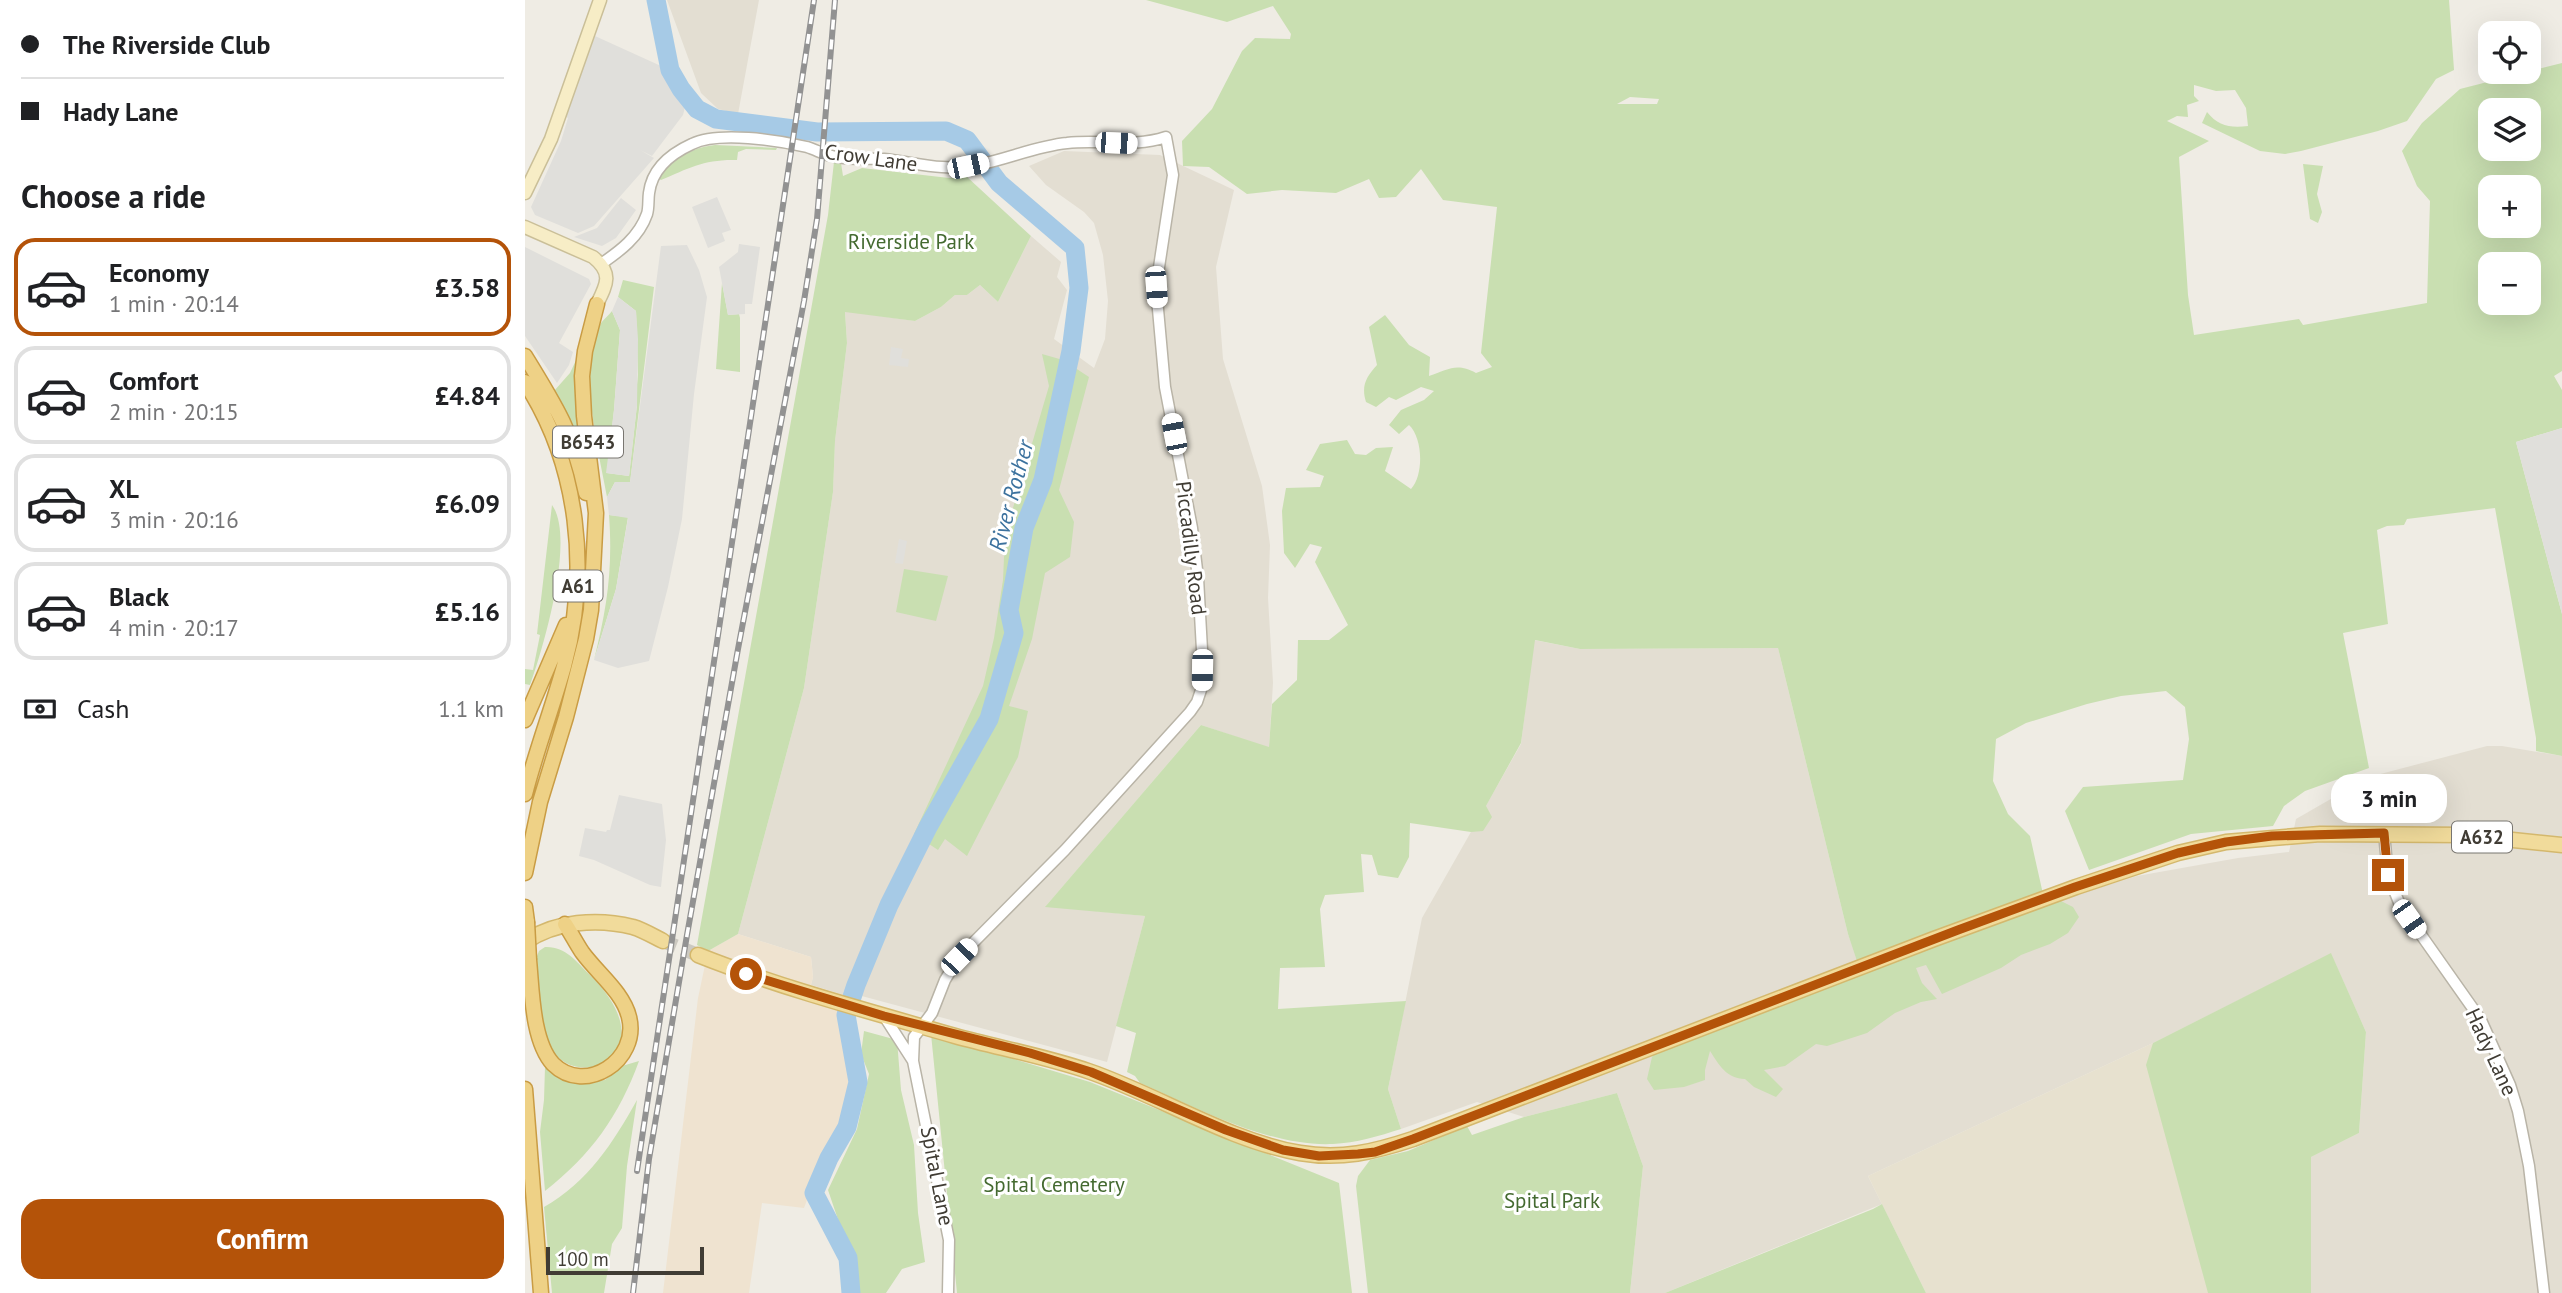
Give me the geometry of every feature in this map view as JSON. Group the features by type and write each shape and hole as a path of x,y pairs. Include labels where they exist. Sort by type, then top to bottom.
{"highway":[{"name":"B6543","path":"593,547 596,513 582,376 585,351 597,304"},
{"name":"A61","path":"525,356 556,405 571,437 586,493 593,547 593,591 586,639 540,802 525,873"},
{"name":"A61","path":"525,382 555,439 569,483 578,588 565,664 525,794"},
{"path":"525,720 575,606"},
{"path":"526,915 535,1014 541,1041 554,1064 576,1075 601,1072 615,1065 629,1045 629,1017 624,1004 582,952 565,924"},
{"path":"525,1089 541,1293"}],"main road":[{"path":"525,194 551,139 600,0"},
{"path":"525,227 597,261"},
{"name":"B6543","path":"597,261 605,270 606,279 597,304"},
{"name":"A632","path":"698,955 781,985 884,1016 1030,1053 1091,1072 1226,1130 1283,1150 1319,1156 1375,1152 2050,896 2178,853 2226,842 2272,836 2384,833 2465,835 2562,845"},
{"path":"525,942 545,930 565,924 615,924 635,928 663,941"}],"street":[{"name":"Crow Lane","path":"597,261 631,242 643,223 648,209 651,182 657,170 680,150 707,138 779,142 836,157 883,159 945,168 968,166 1067,143 1133,144 1166,137"},
{"name":"Piccadilly Road","path":"921,1026 934,1008 945,979 959,957 1066,850 1190,712 1201,690 1198,578 1192,528 1165,387 1156,287 1173,175 1166,137"},
{"name":"Hady Lane","path":"2384,833 2388,875 2400,905 2481,1020 2510,1085 2529,1167 2543,1293"},
{"name":"Spital Lane","path":"884,1016 913,1060"},
{"name":"Spital Lane","path":"921,1026 912,1042 913,1060 949,1240 948,1293"}],"shaded area":[{"path":"667,0 759,0 738,114 718,109 701,93"},
{"path":"595,36 661,66 685,107 683,115 652,156 640,150 654,158 594,226 578,233 535,215 531,207 561,141 568,118 565,116"},
{"path":"1064,151 1160,155 1234,190 1216,267 1223,359 1262,486 1270,545 1268,598 1273,683 1269,748 1201,725 1046,906 1145,916 1107,1062 858,995 847,996 811,985 811,957 738,934 804,688 833,492 835,441 847,343 845,311 915,321 941,307 955,295 967,295 980,285 998,302 1031,236 1061,262 1057,277 1067,290 1054,339 1094,368 1105,339 1108,301 1103,255 1094,223 1084,212 1046,185 1029,166"},
{"path":"717,197 731,230 722,233 725,241 708,248 692,207"},
{"path":"621,198 636,210 616,238 602,246 574,237 597,228"},
{"path":"739,244 760,247 752,304 745,304 745,314 728,315 719,267 738,252"},
{"path":"687,245 699,270 707,297 682,519 649,661 618,668 594,660 616,589 628,518 609,515 607,497 615,482 630,482 661,246"},
{"path":"525,247 589,279 591,284 559,343 573,352 569,365 557,383 525,336"},
{"path":"618,297 636,311 638,339 637,405 629,476 606,473 620,330 612,311"},
{"path":"891,347 903,349 901,358 909,359 908,367 889,365"},
{"path":"2562,428 2562,614 2516,442"},
{"path":"899,539 907,541 903,564 895,563"},
{"path":"1534,640 1580,649 1778,648 1848,934 1863,973 2044,905 2137,876 2289,852 2296,819 2369,777 2487,746 2562,756 2562,1293 2311,1293 2311,1157 2359,1133 2366,1032 2331,954 2153,1043 1868,1176 1882,1204 1665,1293 1630,1293 1643,1166 1617,1093 1524,1117 1477,1102 1401,1129 1388,1089 1422,918 1521,744"},
{"path":"619,795 662,804 666,840 661,887 579,856 585,828 606,832 610,830"},
{"path":"738,934 811,957 811,985 847,996 839,1021 850,1082 841,1123 819,1167 804,1208 762,1203 749,1293 663,1293 698,998 708,951"},
{"path":"2153,1043 2220,1293 1926,1293 1868,1176"}],"green space":[{"path":"1146,0 2449,0 2454,70 2436,79 2407,121 2378,131 2285,154 2260,151 2202,123 2207,112 2225,125 2248,126 2246,108 2235,90 2216,91 2194,85 2194,96 2199,101 2187,105 2188,117 2177,116 2167,121 2209,141 2179,157 2188,295 2194,335 2299,319 2303,325 2427,303 2430,201 2417,186 2402,151 2422,123 2460,89 2480,84 2541,84 2541,68 2562,63 2562,371 2554,376 2562,390 2562,428 2516,442 2562,614 2562,756 2536,751 2536,738 2495,508 2407,519 2404,525 2387,526 2377,530 2388,624 2343,633 2369,768 2305,791 2284,806 2273,826 2191,834 2089,870 2065,811 2083,787 2183,780 2189,739 2185,707 2166,691 2121,696 2026,723 1996,739 1993,781 2008,814 2030,836 2043,894 1857,961 1848,934 1778,648 1580,649 1535,640 1521,743 1486,806 1492,817 1483,831 1471,832 1410,823 1409,857 1398,878 1378,875 1372,855 1361,854 1364,892 1325,895 1320,909 1325,967 1280,968 1278,1009 1406,1001 1388,1089 1401,1129 1367,1139 1333,1144 1284,1139 1234,1124 1140,1083 1135,1076 1127,1072 1136,1033 1116,1026 1145,916 1045,907 1201,725 1269,747 1272,704 1297,680 1298,640 1329,640 1348,625 1315,562 1322,547 1310,544 1295,568 1284,553 1282,511 1286,488 1320,487 1324,476 1306,470 1320,444 1347,440 1355,454 1366,455 1376,448 1393,447 1385,471 1411,489 1415,483 1420,457 1414,431 1409,425 1399,434 1389,425 1401,410 1424,400 1434,391 1421,387 1396,400 1389,397 1376,407 1366,402 1365,382 1377,365 1369,327 1385,315 1409,345 1430,357 1429,376 1452,368 1463,368 1476,373 1492,367 1481,353 1497,207 1443,200 1421,169 1396,197 1379,198 1369,179 1336,193 1282,190 1247,194 1209,167 1183,166 1182,141 1212,109 1242,51 1255,38 1290,39 1291,34 1273,6 1227,22","holes":["1630,97 1659,99 1657,104 1617,104"]},
{"path":"715,145 777,148 746,149 738,152 737,160 706,163 661,180 656,177 683,155"},
{"name":"Riverside Park","path":"834,162 841,163 843,176 862,168 949,178 966,176 1031,236 998,302 980,285 967,295 955,295 941,307 915,321 845,312 847,343 835,441 833,492 804,688 738,934 708,951 697,945 828,215"},
{"path":"2303,164 2323,166 2317,194 2322,212 2318,223 2310,219"},
{"path":"623,280 654,287 630,483 615,482 607,497 595,433 590,361 601,323 612,311 620,330 607,473 629,476 638,375 636,311 618,297"},
{"path":"722,283 728,315 739,314 740,318 740,372 716,369"},
{"path":"1042,354 1063,360 1089,377 1059,490 1074,522 1070,557 1045,573 1032,639 1009,706 1028,711 1018,757 967,856 945,839 938,850 914,834 983,686 1003,580 1005,535 1049,386"},
{"path":"578,356 584,448 579,450 554,391 570,373"},
{"path":"552,505 561,542 559,567 549,621 530,685 525,684 525,669 533,670 540,635 537,634"},
{"path":"609,515 628,517 616,589 594,660 608,588"},
{"path":"904,569 948,576 936,621 896,612"},
{"path":"2059,900 2073,907 2079,917 2068,933 2050,944 2021,955 2001,968 1942,994 1926,965 1916,968 1922,983 1937,999 1921,1002 1895,1013 1867,1033 1827,1046 1816,1044 1785,1066 1764,1070 1783,1089 1776,1097 1754,1087 1745,1079 1728,1074 1710,1051 1705,1080 1684,1087 1654,1090 1647,1079 1652,1057 1661,1045"},
{"path":"545,947 552,947 570,955 612,1002 621,1026 619,1045 610,1059 595,1066 578,1067 562,1061 550,1046 542,1025 539,1002 537,956"},
{"path":"2331,953 2366,1032 2359,1133 2311,1157 2311,1293 2208,1293 2146,1065 2153,1043"},
{"path":"864,1031 897,1040 901,1090 914,1145 918,1213 925,1262 902,1269 886,1293 855,1293 852,1261 828,1190 857,1129 869,1074 861,1054"},
{"name":"Spital Cemetery","path":"931,1034 1090,1082 1339,1183 1352,1293 957,1293"},
{"path":"639,1061 613,1117 602,1133 590,1149 545,1191 540,1132 545,1067 554,1074 581,1083 605,1080 622,1066"},
{"name":"Spital Park","path":"1617,1093 1643,1166 1630,1293 1368,1293 1356,1186 1358,1176 1370,1160 1408,1151 1467,1126 1472,1135 1524,1117"},
{"path":"637,1100 627,1166 622,1228 612,1244 604,1293 552,1293 544,1207 574,1186 598,1160"},
{"path":"1882,1204 1926,1293 1665,1293 1873,1209"}],"waterway":[{"name":"River Rother","path":"656,0 670,70 697,109 716,119 817,132 946,131 967,140 999,183 1075,248 1079,288 1071,351 1043,480 1024,528 1009,610 1014,633 989,719 928,827 889,905 846,1015 858,1082 847,1127 829,1158 814,1193 848,1258 851,1293"}],"tunnel":[{"path":"663,941 698,955"}],"railway":[{"path":"637,1171 814,0"},
{"path":"633,1293 649,1159 687,935 817,219 835,0"}],"route":[{"path":"746,974 884,1016 1030,1053 1091,1072 1226,1130 1283,1150 1319,1156 1340,1156 1375,1152 1413,1139 1958,930 2178,853 2226,842 2272,836 2384,833 2388,875"}]}
